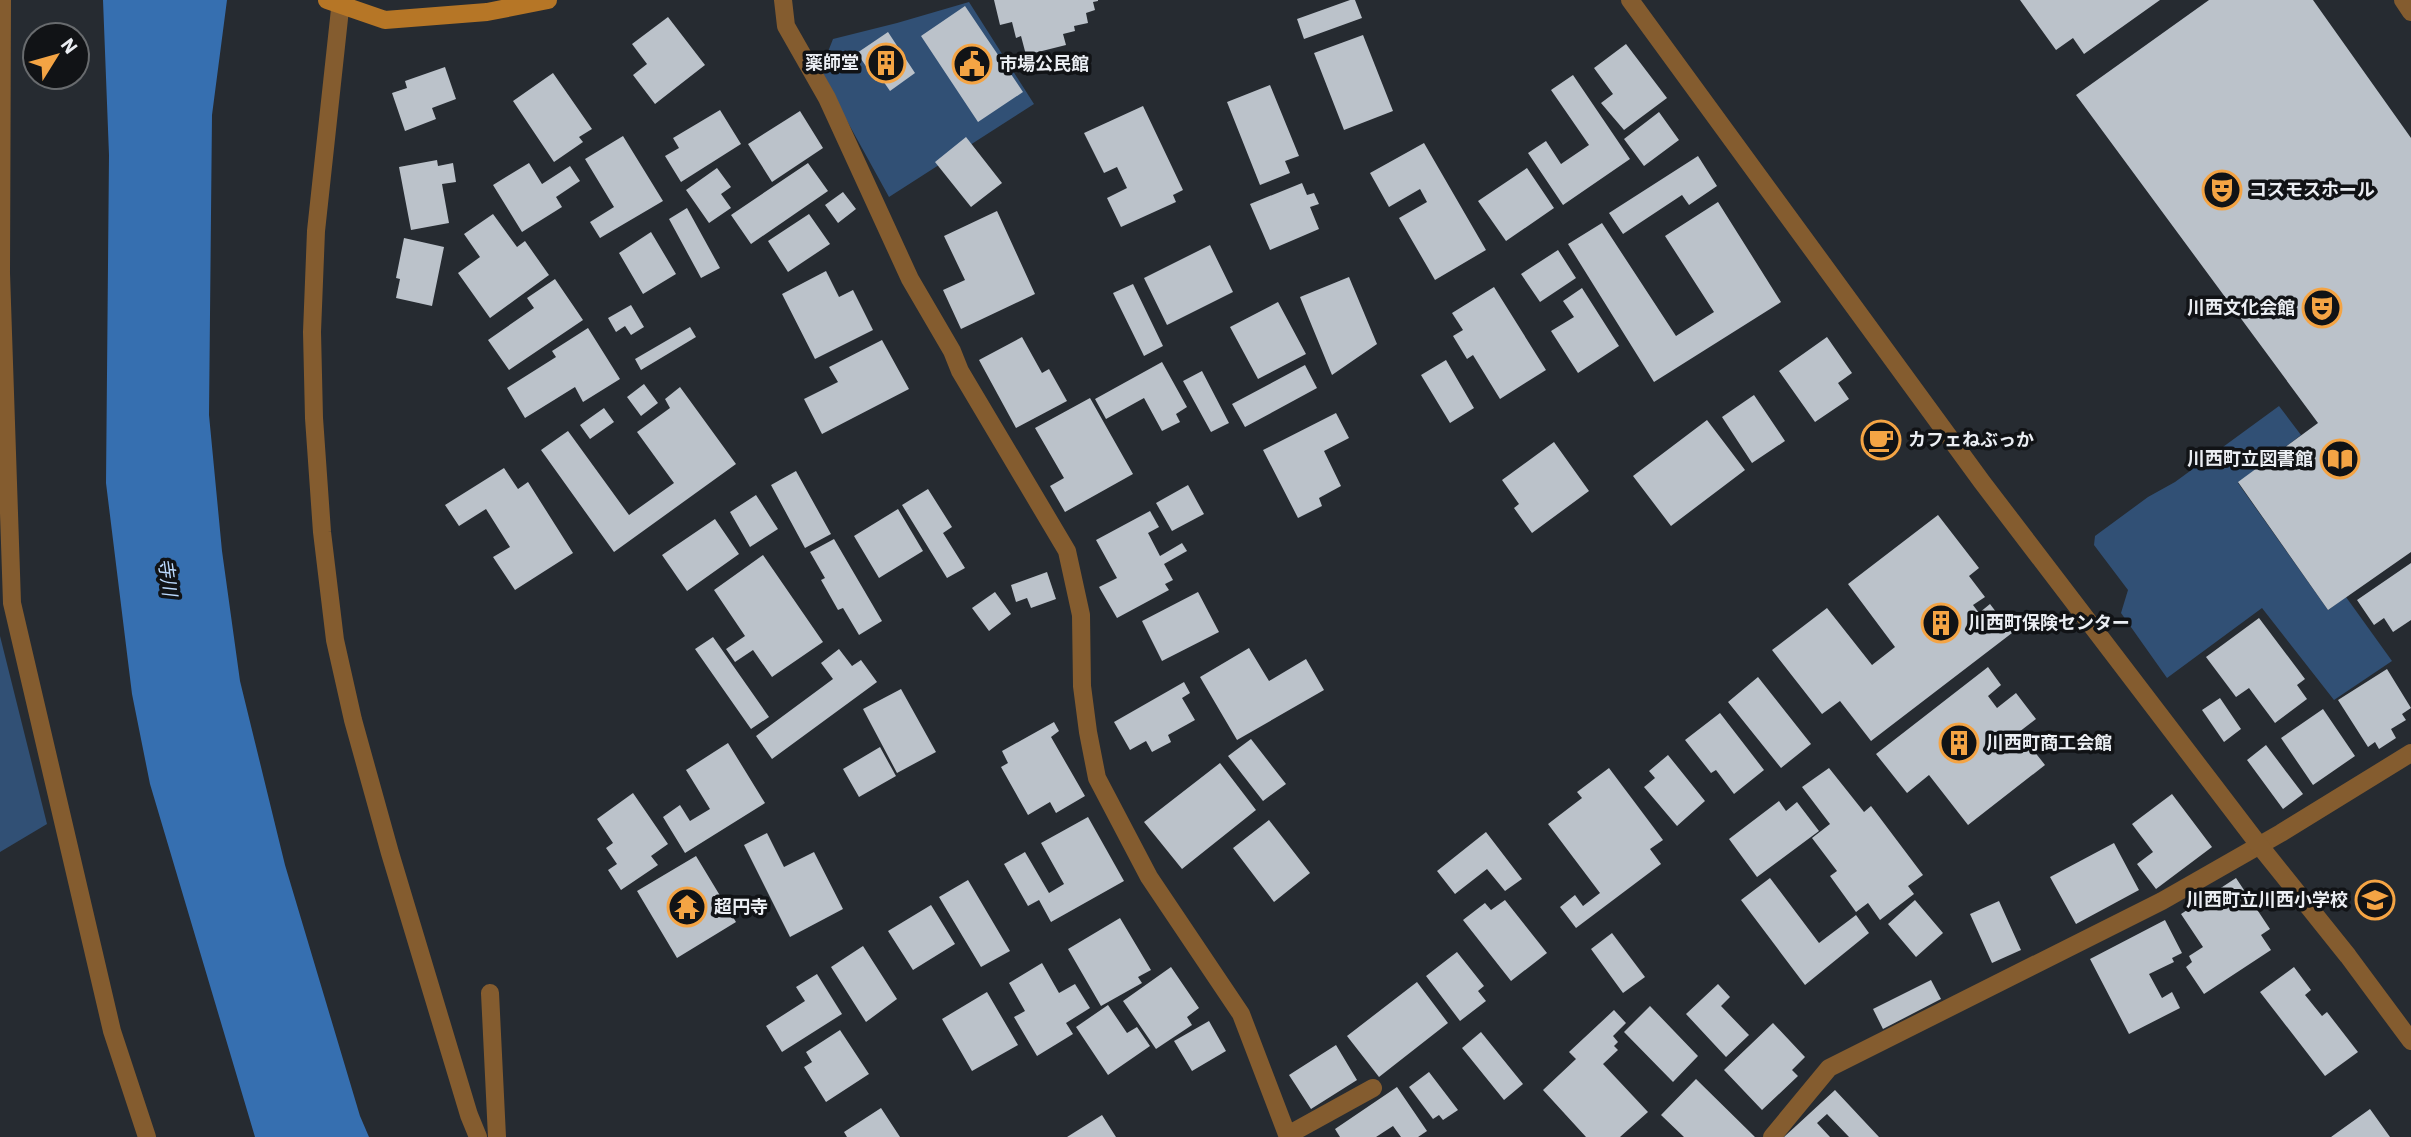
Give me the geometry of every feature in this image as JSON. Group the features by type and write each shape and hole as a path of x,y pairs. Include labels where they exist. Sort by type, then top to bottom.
{"main road":[{"path":"336,2 385,20 487,12 548,0"}],"street":[{"path":"2,0 1,273 12,603 113,1031 147,1137"},
{"path":"783,0 786,26 827,99 910,279 952,351 960,371 1067,551 1081,615 1082,685 1087,732 1097,778 1149,877 1241,1014 1288,1136 1373,1088"},
{"path":"1630,0 1982,482 2411,1041"},
{"path":"2403,0 2411,12"},
{"path":"336,2 316,231 312,331 314,418 335,640 353,720 390,853 478,1137"},
{"path":"1772,1137 1829,1068 2162,901 2411,753"},
{"path":"490,993 497,1137"}],"shaded area":[{"path":"969,2 1034,104 889,197 820,72 833,39"},
{"path":"2279,406 2301,435 2238,483 2328,610 2346,597 2392,661 2334,700 2262,608 2167,678 2121,613 2128,590 2094,545 2095,536"},
{"path":"0,636 47,824 0,852"}],"water":[{"name":"寺川","path":"103,0 227,0 212,115 209,415 222,551 240,681 285,865 360,1116 369,1137 255,1137 150,784 132,694 106,483 109,155"}],"building":[{"path":"994,0 1098,1 1093,2 1095,10 1086,13 1088,23 1074,26 1075,31 1063,34 1066,45 1026,55 1021,36 1016,38 1012,22 1000,25"},
{"path":"1355,0 1362,18 1304,39 1297,19"},
{"path":"2020,0 2160,0 2084,54 2073,38 2056,50"},
{"path":"2209,0 2313,0 2411,138 2411,552 2328,610 2238,482 2318,423 2076,95"},
{"name":"市場公民館","path":"965,6 1023,92 978,122 921,36"},
{"path":"668,17 705,65 655,104 633,75 647,64 632,44"},
{"name":"薬師堂","path":"888,32 915,73 890,91 881,78 876,81 857,53"},
{"path":"1363,35 1393,111 1344,130 1314,53"},
{"path":"1626,44 1667,98 1624,130 1601,103 1613,94 1594,68"},
{"path":"445,67 456,99 432,108 436,119 405,131 392,93 407,88 405,81"},
{"path":"553,73 592,129 579,137 583,142 554,162 513,101"},
{"path":"1573,75 1630,159 1563,205 1528,153 1546,141 1561,164 1589,145 1551,90"},
{"path":"1270,85 1299,156 1285,161 1290,173 1260,185 1227,102"},
{"path":"1143,106 1183,190 1173,195 1176,202 1121,227 1107,198 1127,188 1117,167 1104,173 1084,133"},
{"path":"720,110 741,144 681,182 665,156 679,148 673,138"},
{"path":"800,111 823,148 772,182 748,144"},
{"path":"1659,112 1679,140 1644,166 1624,139"},
{"path":"623,136 663,201 600,238 590,222 614,207 585,159"},
{"path":"966,137 1002,183 971,207 935,162"},
{"path":"1424,143 1486,250 1435,280 1399,218 1427,202 1420,189 1389,207 1370,173"},
{"path":"1698,156 1717,186 1689,205 1682,195 1623,234 1609,213"},
{"path":"437,160 438,166 453,163 456,182 442,184 449,223 411,230 399,167"},
{"path":"529,163 542,184 570,166 580,181 556,197 562,207 522,232 493,185"},
{"path":"808,163 828,191 751,244 731,215"},
{"path":"717,168 731,187 721,194 731,208 709,223 686,190"},
{"path":"1527,168 1554,208 1506,241 1478,201"},
{"path":"1302,183 1307,195 1314,193 1319,204 1310,207 1319,229 1270,250 1250,204"},
{"path":"843,192 856,209 838,223 825,205"},
{"path":"1718,202 1781,302 1654,382 1568,244 1602,223 1676,336 1714,312 1665,236"},
{"path":"687,208 720,268 701,278 669,219"},
{"path":"997,211 1035,294 961,329 943,290 965,280 944,236"},
{"path":"493,214 517,247 525,241 549,275 490,318 458,273 480,257 464,234"},
{"path":"809,214 830,244 788,272 768,241"},
{"path":"651,232 676,274 643,294 619,253"},
{"path":"404,238 444,247 432,306 396,298 400,279 396,278"},
{"path":"1210,245 1233,292 1167,325 1144,278"},
{"path":"1558,250 1576,278 1540,302 1521,274"},
{"path":"826,271 839,297 853,290 873,330 815,359 782,294"},
{"path":"1349,277 1377,344 1332,375 1300,297"},
{"path":"555,279 583,320 509,370 488,340 534,308 527,298"},
{"path":"1133,284 1163,346 1144,356 1113,293"},
{"path":"1494,287 1546,370 1500,399 1473,355 1467,359 1453,336 1463,330 1452,313"},
{"path":"1582,288 1619,346 1578,373 1551,331 1574,317 1563,301"},
{"path":"1278,302 1306,354 1258,379 1230,327"},
{"path":"631,305 644,327 631,335 625,326 616,332 608,318"},
{"path":"690,327 696,337 641,370 635,359"},
{"path":"588,328 620,379 583,402 575,387 525,418 507,388 556,357 552,351"},
{"path":"1022,337 1042,373 1049,369 1067,401 1016,428 979,360"},
{"path":"1827,337 1852,373 1838,383 1849,399 1815,422 1779,371"},
{"path":"882,340 909,389 822,434 804,399 838,382 829,367"},
{"path":"1446,360 1474,408 1450,423 1421,375"},
{"path":"1162,362 1187,407 1176,414 1180,422 1162,431 1144,398 1106,419 1095,399"},
{"path":"1305,365 1317,388 1245,427 1232,404"},
{"path":"1202,371 1229,423 1211,432 1183,381"},
{"path":"644,384 658,403 641,416 627,397"},
{"path":"680,387 736,464 614,552 541,450 568,431 629,515 674,483 637,432 670,408 665,399"},
{"path":"1754,395 1785,441 1752,463 1722,417"},
{"path":"1090,398 1133,474 1065,512 1050,486 1064,478 1035,428"},
{"path":"604,408 614,422 590,439 580,425"},
{"path":"1336,413 1349,438 1324,451 1341,486 1319,498 1322,506 1298,518 1263,450"},
{"path":"1707,420 1745,470 1671,526 1633,476"},
{"path":"1554,442 1589,491 1532,533 1514,508 1519,504 1502,480"},
{"path":"504,468 518,489 528,482 573,553 515,590 493,557 510,547 486,509 459,526 445,505"},
{"path":"796,471 831,534 805,548 771,485"},
{"path":"1188,485 1204,514 1172,531 1156,503"},
{"path":"928,489 952,527 943,533 965,568 947,578 902,505"},
{"path":"756,495 778,529 750,547 730,512"},
{"path":"898,509 923,551 879,578 854,536"},
{"path":"1150,511 1159,527 1148,533 1160,556 1182,543 1187,551 1164,564 1173,580 1165,584 1169,590 1117,618 1099,587 1117,578 1096,540"},
{"name":"川西町保険センター","path":"1938,515 1979,568 1969,576 1985,597 1973,605 1979,613 1990,604 2012,633 1871,741 1840,701 1822,714 1772,650 1827,608 1872,665 1895,647 1848,584"},
{"path":"715,519 739,554 687,591 662,555"},
{"path":"834,539 882,621 859,635 843,608 838,610 821,580 825,578 810,552"},
{"path":"763,555 823,642 772,677 753,650 735,662 726,649 745,636 714,590"},
{"path":"2411,563 2411,620 2393,632 2384,618 2374,625 2357,600"},
{"path":"1047,572 1056,599 1031,608 1027,598 1016,602 1011,585"},
{"path":"995,592 1011,614 989,631 972,608"},
{"path":"1198,592 1219,632 1162,661 1142,621"},
{"path":"2259,618 2305,679 2297,685 2307,699 2275,723 2249,688 2236,697 2206,657"},
{"path":"713,637 769,717 751,729 695,649"},
{"path":"1249,648 1269,681 1306,659 1324,690 1237,740 1200,677"},
{"path":"839,649 852,666 861,660 877,682 772,759 756,736 833,679 821,663"},
{"name":"川西町商工会館","path":"1988,667 2001,685 1988,696 1997,708 2016,693 2036,719 2019,732 2045,765 1968,825 1929,775 1907,793 1876,754"},
{"path":"2387,669 2411,708 2402,714 2406,720 2391,729 2396,738 2379,749 2375,742 2368,747 2338,700"},
{"path":"1758,677 1811,744 1781,768 1728,702"},
{"path":"1184,682 1190,693 1182,698 1195,720 1168,735 1171,742 1152,752 1146,741 1130,750 1114,722"},
{"path":"901,689 936,752 897,773 863,709"},
{"path":"2220,698 2241,729 2224,742 2202,710"},
{"path":"2323,709 2355,756 2313,785 2281,738"},
{"path":"1720,713 1764,770 1734,794 1716,770 1711,773 1685,740"},
{"path":"1054,722 1059,731 1051,737 1085,796 1056,813 1050,802 1028,815 1001,767 1008,763 1002,751"},
{"path":"1251,739 1286,784 1263,801 1228,756"},
{"path":"728,743 765,803 685,853 663,817 680,805 690,821 710,809 686,770"},
{"path":"2266,745 2303,794 2283,809 2247,760"},
{"path":"880,747 896,776 859,797 843,769"},
{"path":"1668,755 1705,801 1677,826 1644,787 1655,778 1649,771"},
{"path":"1220,763 1256,810 1182,869 1144,822"},
{"path":"1609,768 1663,840 1650,849 1661,864 1576,928 1560,907 1575,895 1583,906 1600,893 1548,824 1582,798 1577,792"},
{"path":"1829,768 1864,812 1871,806 1923,875 1908,886 1914,894 1880,920 1868,903 1856,912 1830,876 1837,871 1812,838 1830,824 1802,787"},
{"path":"633,793 668,844 651,856 658,865 621,890 608,870 617,864 606,848 613,843 597,819"},
{"path":"2172,794 2212,847 2156,889 2137,864 2153,852 2132,824"},
{"path":"1779,801 1786,811 1797,802 1819,831 1757,877 1729,839"},
{"path":"1088,817 1124,881 1051,922 1039,900 1028,906 1004,864 1025,852 1049,893 1064,884 1041,843"},
{"path":"1269,820 1310,873 1274,902 1233,848"},
{"path":"1486,832 1522,879 1505,891 1487,869 1455,894 1437,871"},
{"path":"767,833 784,867 814,852 843,909 790,937 744,845"},
{"path":"2114,843 2139,890 2076,924 2050,877"},
{"name":"超円寺","path":"696,856 736,922 677,958 637,891"},
{"path":"1770,878 1819,943 1856,915 1869,933 1805,985 1741,900"},
{"path":"2236,878 2270,929 2261,935 2271,950 2204,994 2186,967 2192,962 2189,956 2203,947 2181,914"},
{"path":"968,880 1010,951 981,967 939,897"},
{"path":"1505,900 1547,953 1511,981 1463,920 1485,903 1491,910"},
{"path":"1915,900 1943,933 1916,957 1888,924"},
{"path":"1999,901 2021,950 1992,963 1970,914"},
{"path":"931,905 955,944 913,970 888,931"},
{"path":"1120,918 1151,970 1138,977 1142,983 1101,1006 1068,949"},
{"path":"2165,920 2182,953 2172,958 2174,962 2149,974 2162,998 2172,992 2180,1008 2129,1034 2090,959"},
{"path":"1612,933 1645,977 1623,993 1591,949"},
{"path":"863,946 897,999 866,1022 831,967"},
{"path":"1457,952 1484,986 1478,991 1486,1001 1460,1021 1426,976"},
{"path":"1042,963 1059,993 1075,984 1090,1008 1066,1023 1073,1034 1037,1056 1014,1017 1025,1011 1009,983"},
{"path":"1171,967 1199,1008 1187,1017 1192,1025 1156,1049 1123,1001"},
{"path":"2294,967 2311,990 2305,995 2322,1016 2327,1012 2358,1052 2325,1076 2260,992"},
{"path":"817,974 842,1014 782,1052 766,1026 805,1001 796,987"},
{"path":"1931,980 1941,999 1883,1029 1873,1009"},
{"path":"1417,982 1448,1023 1379,1077 1347,1036"},
{"path":"1718,984 1730,997 1721,1006 1749,1035 1726,1057 1686,1014"},
{"path":"987,992 1018,1045 972,1071 942,1019"},
{"path":"1108,1005 1127,1033 1137,1027 1150,1046 1108,1075 1076,1027"},
{"path":"1650,1006 1698,1056 1673,1082 1624,1032"},
{"path":"1614,1010 1626,1023 1613,1036 1618,1042 1614,1046 1618,1050 1603,1064 1648,1112 1620,1137 1586,1137 1543,1090 1576,1059 1569,1052"},
{"path":"1209,1021 1226,1051 1192,1071 1174,1041"},
{"path":"1773,1023 1805,1057 1792,1070 1798,1076 1762,1110 1724,1070"},
{"path":"840,1030 869,1074 826,1102 804,1067 812,1062 806,1052"},
{"path":"1481,1032 1523,1084 1504,1100 1462,1048"},
{"path":"1336,1045 1357,1080 1311,1109 1289,1075"},
{"path":"1429,1072 1458,1110 1443,1120 1439,1115 1433,1119 1409,1087"},
{"path":"1696,1079 1755,1137 1684,1137 1661,1115"},
{"path":"1397,1087 1427,1131 1418,1137 1401,1137 1393,1126 1376,1137 1340,1137 1335,1129"},
{"path":"1835,1090 1879,1137 1849,1137 1827,1114 1817,1123 1830,1137 1784,1137"},
{"path":"881,1108 900,1137 847,1137 844,1132"},
{"path":"2370,1109 2390,1137 2331,1137"},
{"path":"1102,1115 1116,1137 1067,1137"}],"place":[{"name":"薬師堂","path":"886,63"},
{"name":"市場公民館","path":"972,64"},
{"name":"コスモスホール","path":"2222,190"},
{"name":"川西文化会館","path":"2322,308"},
{"name":"カフェねぶっか","path":"1881,440"},
{"name":"川西町立図書館","path":"2340,459"},
{"name":"川西町保険センター","path":"1941,623"},
{"name":"川西町商工会館","path":"1959,743"},
{"name":"川西町立川西小学校","path":"2375,900"},
{"name":"超円寺","path":"687,907"}]}
